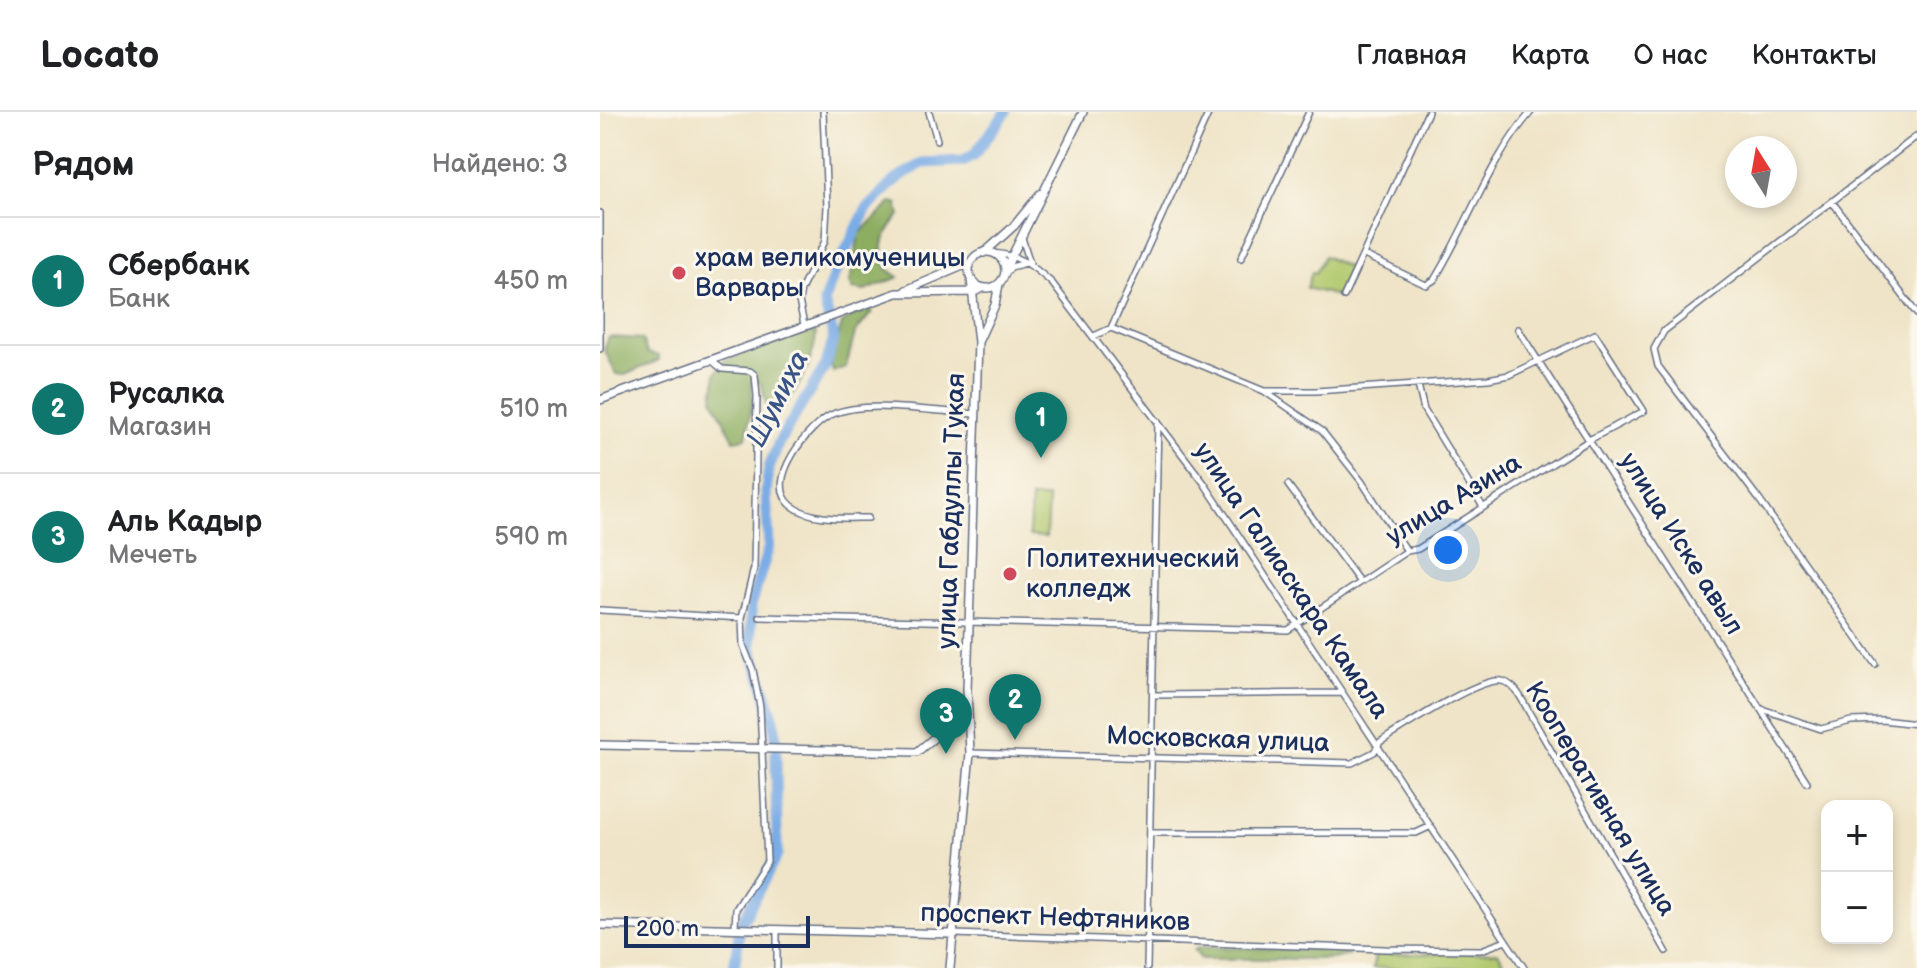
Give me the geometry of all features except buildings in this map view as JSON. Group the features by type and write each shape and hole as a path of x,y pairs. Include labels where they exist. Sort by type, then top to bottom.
{"main road":[{"path":"600,400 902,292 988,253 1021,219 1046,186 1083,112"},
{"name":"улица Габдуллы Тукая","path":"978,342 995,305 1002,277 1046,186"},
{"path":"902,292 974,292 983,288 1002,277 1001,260 988,253"},
{"path":"970,263 971,279 983,288"},
{"name":"улица Габдуллы Тукая","path":"950,968 970,753 968,622 978,342 971,279"},
{"path":"600,745 917,752 959,717 967,690"},
{"path":"948,728 965,730 969,740"},
{"name":"проспект Нефтяников","path":"600,925 953,934"}],"street":[{"path":"804,325 799,301 801,290 825,241 827,207 823,112"},
{"path":"929,112 937,140"},
{"path":"1094,336 1111,328 1209,112"},
{"path":"1241,258 1309,112"},
{"path":"1344,296 1428,112"},
{"path":"1364,255 1426,285 1434,280 1478,203 1498,156 1531,112"},
{"path":"1875,664 1758,498 1658,366 1654,354 1655,343 1664,331 1917,136"},
{"path":"1833,203 1917,314"},
{"path":"600,213 600,349"},
{"path":"1002,277 1015,265 1031,263 1022,236"},
{"name":"улица Галиаскара Камала","path":"988,253 1014,254 1031,263 1094,336 1158,421 1299,624 1524,968"},
{"path":"1111,328 1264,391 1322,431 1362,482 1407,551"},
{"name":"улица Иске авыл","path":"1518,329 1807,782"},
{"name":"улица Азина","path":"760,617 1288,630 1407,551 1418,549 1591,439 1644,411 1595,334 1540,361"},
{"path":"711,359 722,369 750,371 757,385 754,568 742,618 743,645 757,684 767,861 736,909 735,927"},
{"path":"1264,391 1418,385 1499,377 1540,361"},
{"path":"1418,385 1424,410 1483,507"},
{"path":"868,518 825,518 791,505 785,495 785,473 793,451 809,429 832,415 855,408 976,414"},
{"path":"1147,968 1158,421"},
{"name":"улица Галиаскара Камала","path":"1288,485 1359,581"},
{"path":"600,610 742,618"},
{"name":"Кооперативная улица","path":"1489,682 1503,681 1515,689 1666,951"},
{"name":"Московская улица","path":"970,753 1344,764 1361,760 1380,742 1415,720 1489,682"},
{"path":"1153,695 1342,693"},
{"path":"1762,709 1821,729 1851,721 1882,720 1917,724"},
{"path":"1150,833 1416,833 1429,827"},
{"path":"777,928 777,968"},
{"name":"проспект Нефтяников","path":"953,934 1147,943 1481,950 1506,941"}],"green space":[{"path":"891,203 897,203 900,215 887,233 883,252 886,268 899,277 865,291 853,289 850,282 859,234"},
{"path":"1324,256 1349,268 1337,296 1307,288 1312,272 1315,273"},
{"path":"870,307 872,312 855,333 846,367 833,372 831,365 842,323"},
{"path":"816,333 815,342 796,391 780,408 772,411 766,404 762,385 755,380 751,384 753,400 746,438 734,440 713,399 716,373 723,362 784,336"},
{"path":"609,337 642,339 647,353 659,356 659,360 625,375 616,374 604,349"},
{"path":"1031,498 1048,498 1046,537 1029,536"},
{"path":"1200,947 1338,950 1349,955 1332,959 1201,959 1194,950"},
{"path":"1498,952 1506,968 1373,968 1375,955"}],"waterway":[{"name":"Шумиха","path":"777,747 774,720 751,647 751,605 769,546 766,492 769,468 779,442 826,365 834,338 824,302 833,277 866,210 893,182 922,163 963,161 974,155 1006,112"},
{"name":"Шумиха","path":"742,922 777,855 776,754"},
{"name":"Шумиха","path":"734,968 739,935"}],"place":[{"name":"храм великомученицы Варвары","path":"679,273"},
{"name":"Сбербанк","path":"1041,458"},
{"name":"Политехнический колледж","path":"1010,574"},
{"name":"Русалка","path":"1015,740"},
{"name":"Аль Кадыр","path":"946,754"}]}
